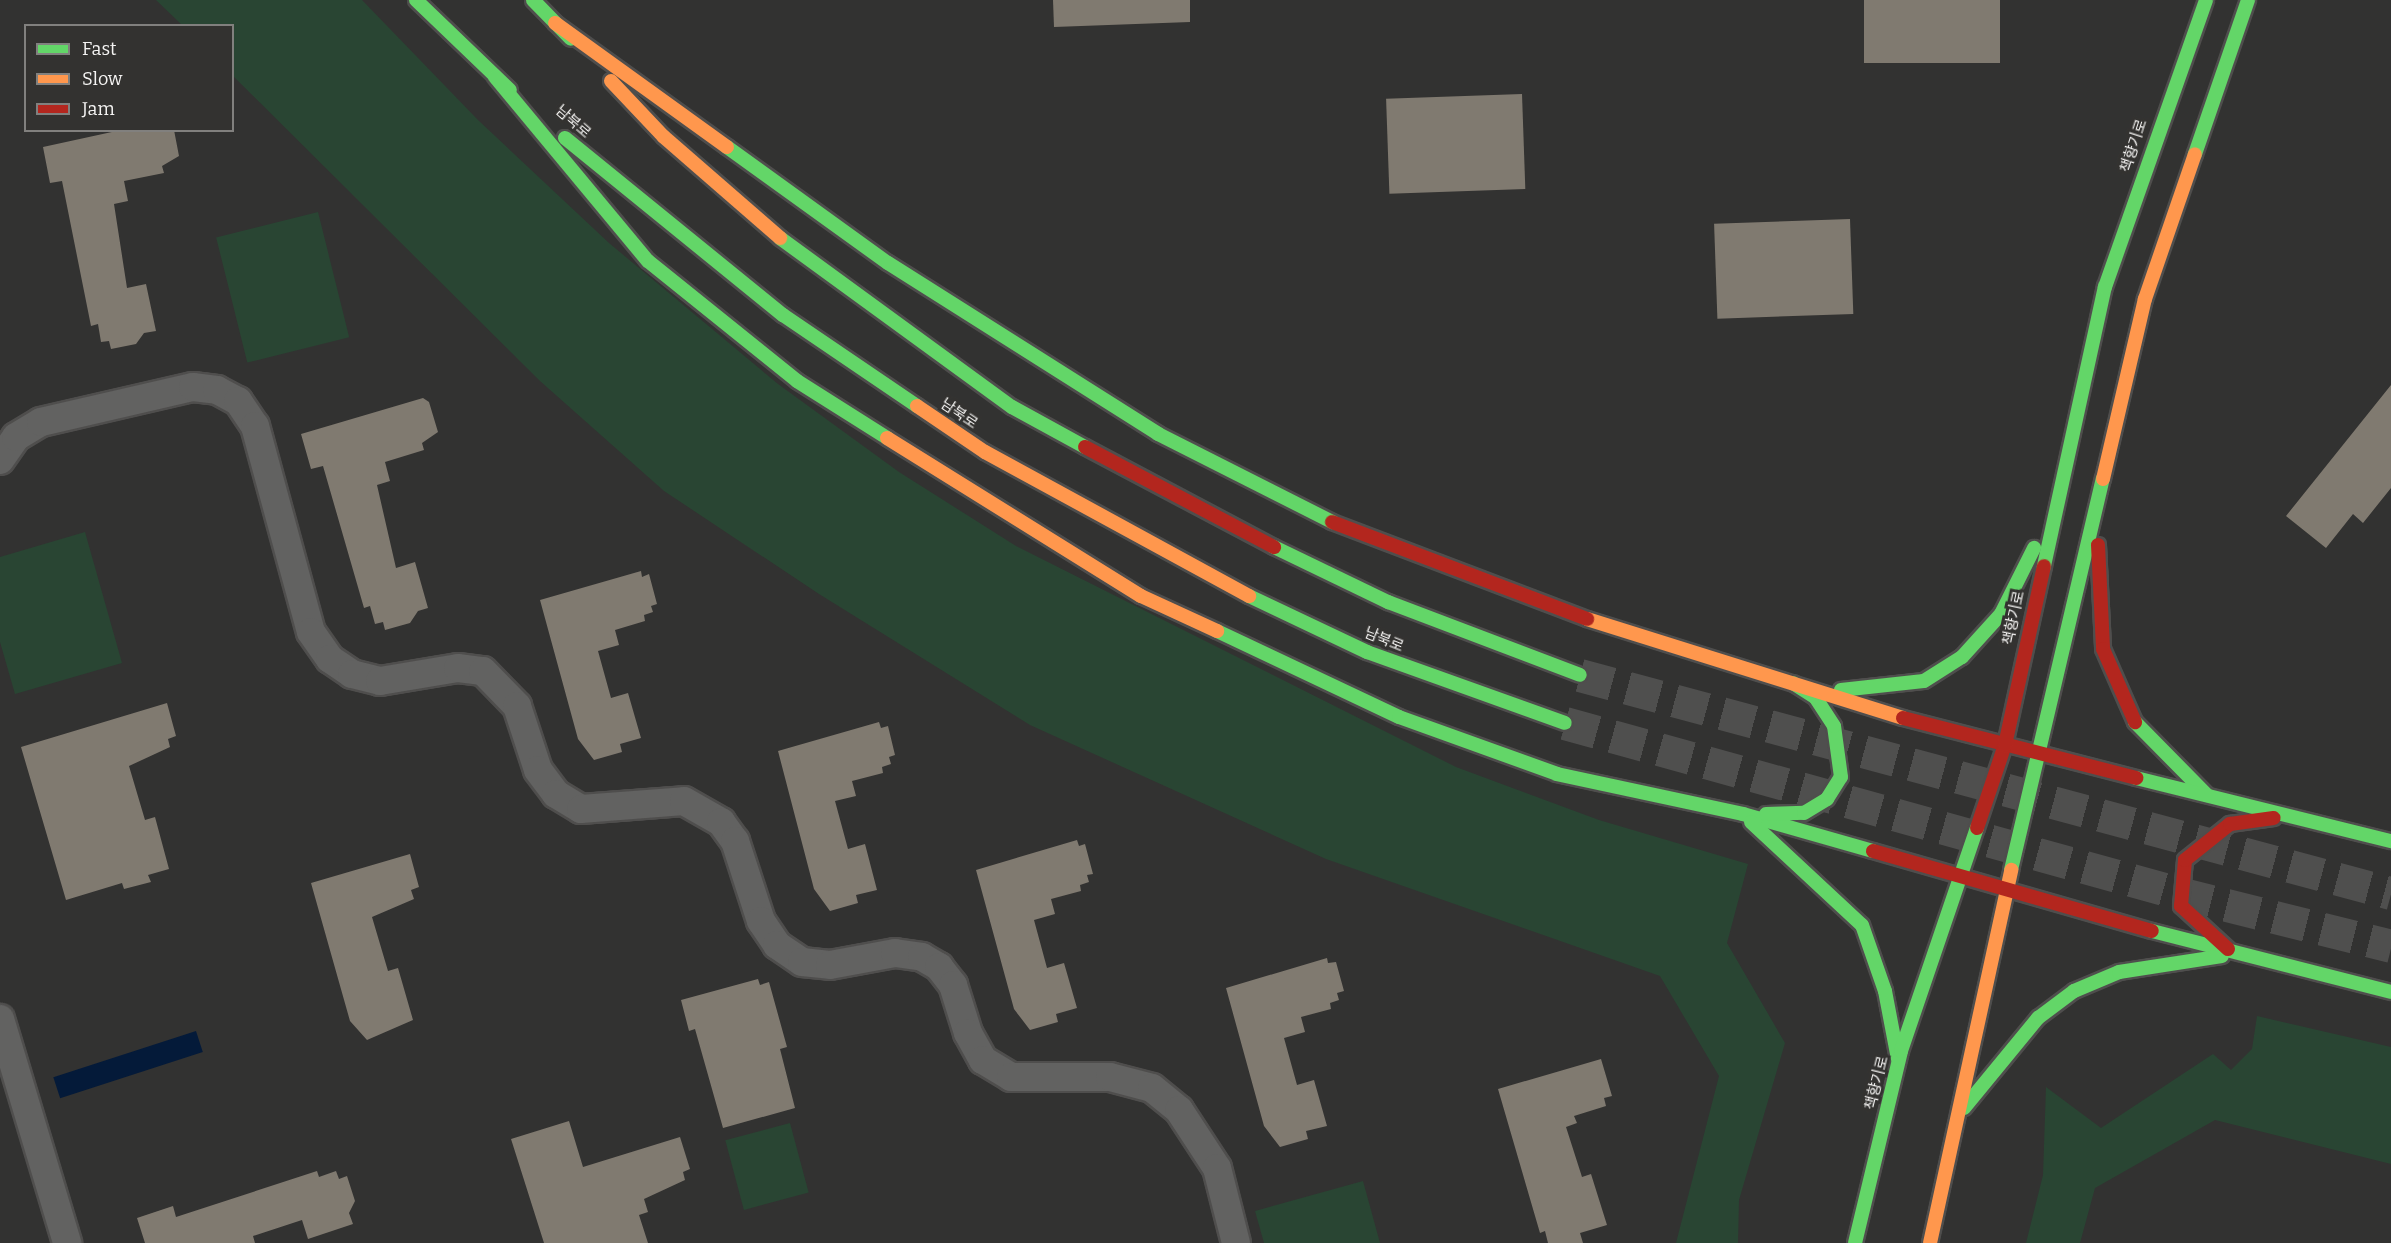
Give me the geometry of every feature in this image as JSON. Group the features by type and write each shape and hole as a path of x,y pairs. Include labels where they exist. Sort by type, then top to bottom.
{"main road":[{"name":"남북로","path":"416,0 495,77 688,242 783,315 985,452 1214,579 1367,652 1565,723"},
{"path":"533,0 664,137 815,268 1012,407 1227,524 1388,602 1580,675"},
{"name":"책향기로","path":"1855,1243 1899,1060 2005,745 2054,509 2105,287 2206,0"},
{"path":"1930,1243 1961,1112 2006,890 2145,299 2248,0"},
{"path":"555,23 888,263 1158,434 1363,537 1539,605 1831,691 1926,726 2038,751 2391,841"},
{"path":"495,77 648,261 797,381 1141,596 1399,717 1557,774 1743,814 2234,954 2391,992"},
{"path":"2096,507 2103,649 2116,686 2136,723 2207,795"},
{"path":"1831,691 1924,681 1962,657 2001,614 2054,509"},
{"path":"1743,814 1804,813 1827,799 1841,777 1834,726 1816,698 1781,676"},
{"path":"1743,814 1862,924 1885,991 1899,1060"},
{"path":"2234,954 2181,906 2185,860 2230,824 2293,816"},
{"path":"1961,1112 2038,1018 2074,991 2119,972 2234,954"}],"street":[{"path":"0,460 16,437 47,421 193,387 217,390 238,401 255,426 311,632 330,659 352,674 380,681 458,668 483,671 517,706 538,770 556,794 581,809 684,801 721,822 735,841 761,921 777,945 802,962 830,965 895,953 922,957 939,967 952,985 983,1060 1011,1077 1110,1077 1152,1088 1179,1110 1217,1168 1236,1243"},
{"path":"0,1019 67,1243"}],"green space":[{"path":"156,0 362,0 478,120 609,243 778,384 899,472 1016,546 1456,767 1599,820 1748,864 1727,943 1785,1043 1739,1200 1738,1243 1676,1243 1719,1076 1660,976 1326,859 1030,725 819,594 664,491 540,381 234,77 234,24 181,24"},
{"path":"318,212 349,337 247,363 216,237"},
{"path":"85,532 122,663 15,694 0,642 0,557"},
{"path":"2257,1016 2391,1047 2391,1164 2215,1120 2095,1188 2080,1243 2026,1243 2043,1175 2046,1087 2101,1128 2213,1054 2231,1070 2252,1049"},
{"path":"790,1123 809,1193 744,1210 725,1140"},
{"path":"1363,1181 1380,1243 1264,1243 1255,1211"}],"water":[{"path":"196,1031 203,1052 60,1098 53,1077"}],"building":[{"path":"1053,0 1190,0 1190,22 1054,27"},
{"path":"1864,0 2000,0 2000,63 1864,63"},
{"path":"1522,94 1525,189 1389,194 1386,99"},
{"path":"112,132 174,132 179,156 162,166 164,173 124,181 128,201 114,204 127,288 146,284 156,331 144,333 136,344 111,349 109,341 101,342 98,324 91,326 62,181 50,183 43,147"},
{"path":"1850,219 1853,314 1717,319 1714,224"},
{"path":"2391,385 2391,488 2363,523 2353,514 2326,548 2286,516"},
{"path":"423,398 429,402 438,432 422,443 424,450 385,462 390,481 377,485 396,568 415,562 428,608 418,611 410,623 385,630 383,622 375,624 370,606 364,608 323,466 311,469 301,434"},
{"path":"641,571 642,577 649,574 657,604 651,606 653,612 644,615 645,621 615,630 619,645 598,651 611,698 628,693 641,738 620,744 622,752 594,760 578,739 540,600"},
{"path":"167,703 176,736 168,739 170,747 129,766 145,820 155,817 169,869 148,875 151,882 124,889 122,883 66,900 21,747"},
{"path":"879,722 881,728 888,726 895,755 889,757 891,764 882,767 883,773 852,781 856,796 835,801 848,849 865,844 877,890 856,895 858,903 830,911 814,889 778,751"},
{"path":"1077,840 1079,846 1085,844 1093,874 1087,875 1089,882 1080,885 1081,891 1051,899 1055,914 1034,920 1047,968 1064,963 1077,1008 1056,1014 1058,1022 1030,1030 1014,1009 976,870"},
{"path":"410,854 419,887 411,890 414,899 372,917 388,971 398,968 413,1020 367,1040 350,1021 311,883"},
{"path":"1327,958 1328,963 1336,962 1344,991 1337,993 1339,1000 1330,1003 1331,1009 1301,1017 1305,1032 1284,1038 1297,1085 1314,1080 1327,1126 1306,1131 1308,1139 1280,1147 1264,1126 1226,988"},
{"path":"758,979 760,985 769,982 787,1047 780,1049 795,1108 723,1128 695,1029 689,1031 681,1000"},
{"path":"1601,1059 1612,1096 1604,1098 1606,1106 1574,1116 1577,1123 1566,1127 1582,1177 1591,1174 1607,1225 1580,1233 1583,1243 1548,1243 1545,1231 1540,1233 1498,1089"},
{"path":"569,1121 583,1167 680,1137 690,1169 683,1172 685,1180 644,1199 648,1212 639,1215 648,1243 544,1243 511,1139"},
{"path":"317,1171 319,1177 336,1171 339,1179 347,1176 355,1201 349,1213 353,1224 308,1239 302,1220 253,1236 255,1243 145,1243 137,1218 173,1206 176,1217"}],"tunnel":[{"path":"1580,675 2391,893"},
{"path":"1565,723 2179,893 2391,946"}],"traffic: fast":[{"path":"416,0 510,90"},
{"path":"533,0 571,39"},
{"path":"2044,566 2105,287 2206,0"},
{"path":"2195,154 2248,0"},
{"path":"495,77 648,261 797,381 887,438"},
{"path":"565,138 783,315 917,406"},
{"path":"727,147 888,263 1158,434 1332,522"},
{"path":"780,238 1012,407 1085,447"},
{"path":"2011,870 2103,479"},
{"path":"1274,547 1388,602 1580,675"},
{"path":"1841,690 1924,681 1962,657 2001,614 2034,548"},
{"path":"1249,596 1367,652 1565,723"},
{"path":"1217,631 1399,717 1557,774 1743,814 1873,851"},
{"path":"1766,814 1804,813 1827,799 1841,777 1834,726 1816,698 1793,683"},
{"path":"2135,722 2207,795"},
{"path":"2136,778 2391,841"},
{"path":"1751,822 1862,925 1885,991 1898,1059"},
{"path":"1855,1243 1901,1051 1977,828"},
{"path":"2152,931 2391,992"},
{"path":"1964,1108 2038,1018 2074,991 2119,972 2222,956"}],"traffic: slow":[{"path":"555,23 727,147"},
{"path":"611,81 664,137 780,238"},
{"path":"2103,479 2145,299 2195,154"},
{"path":"917,406 985,452 1249,596"},
{"path":"887,438 1141,596 1217,631"},
{"path":"1587,619 1903,718"},
{"path":"1930,1243 2011,870"}],"traffic: jam":[{"path":"1085,447 1274,547"},
{"path":"1332,522 1587,619"},
{"path":"2098,545 2103,649 2135,722"},
{"path":"1977,828 2005,745 2044,566"},
{"path":"1903,718 2136,778"},
{"path":"2228,949 2181,906 2185,860 2230,824 2274,818"},
{"path":"1873,851 2152,931"}]}
